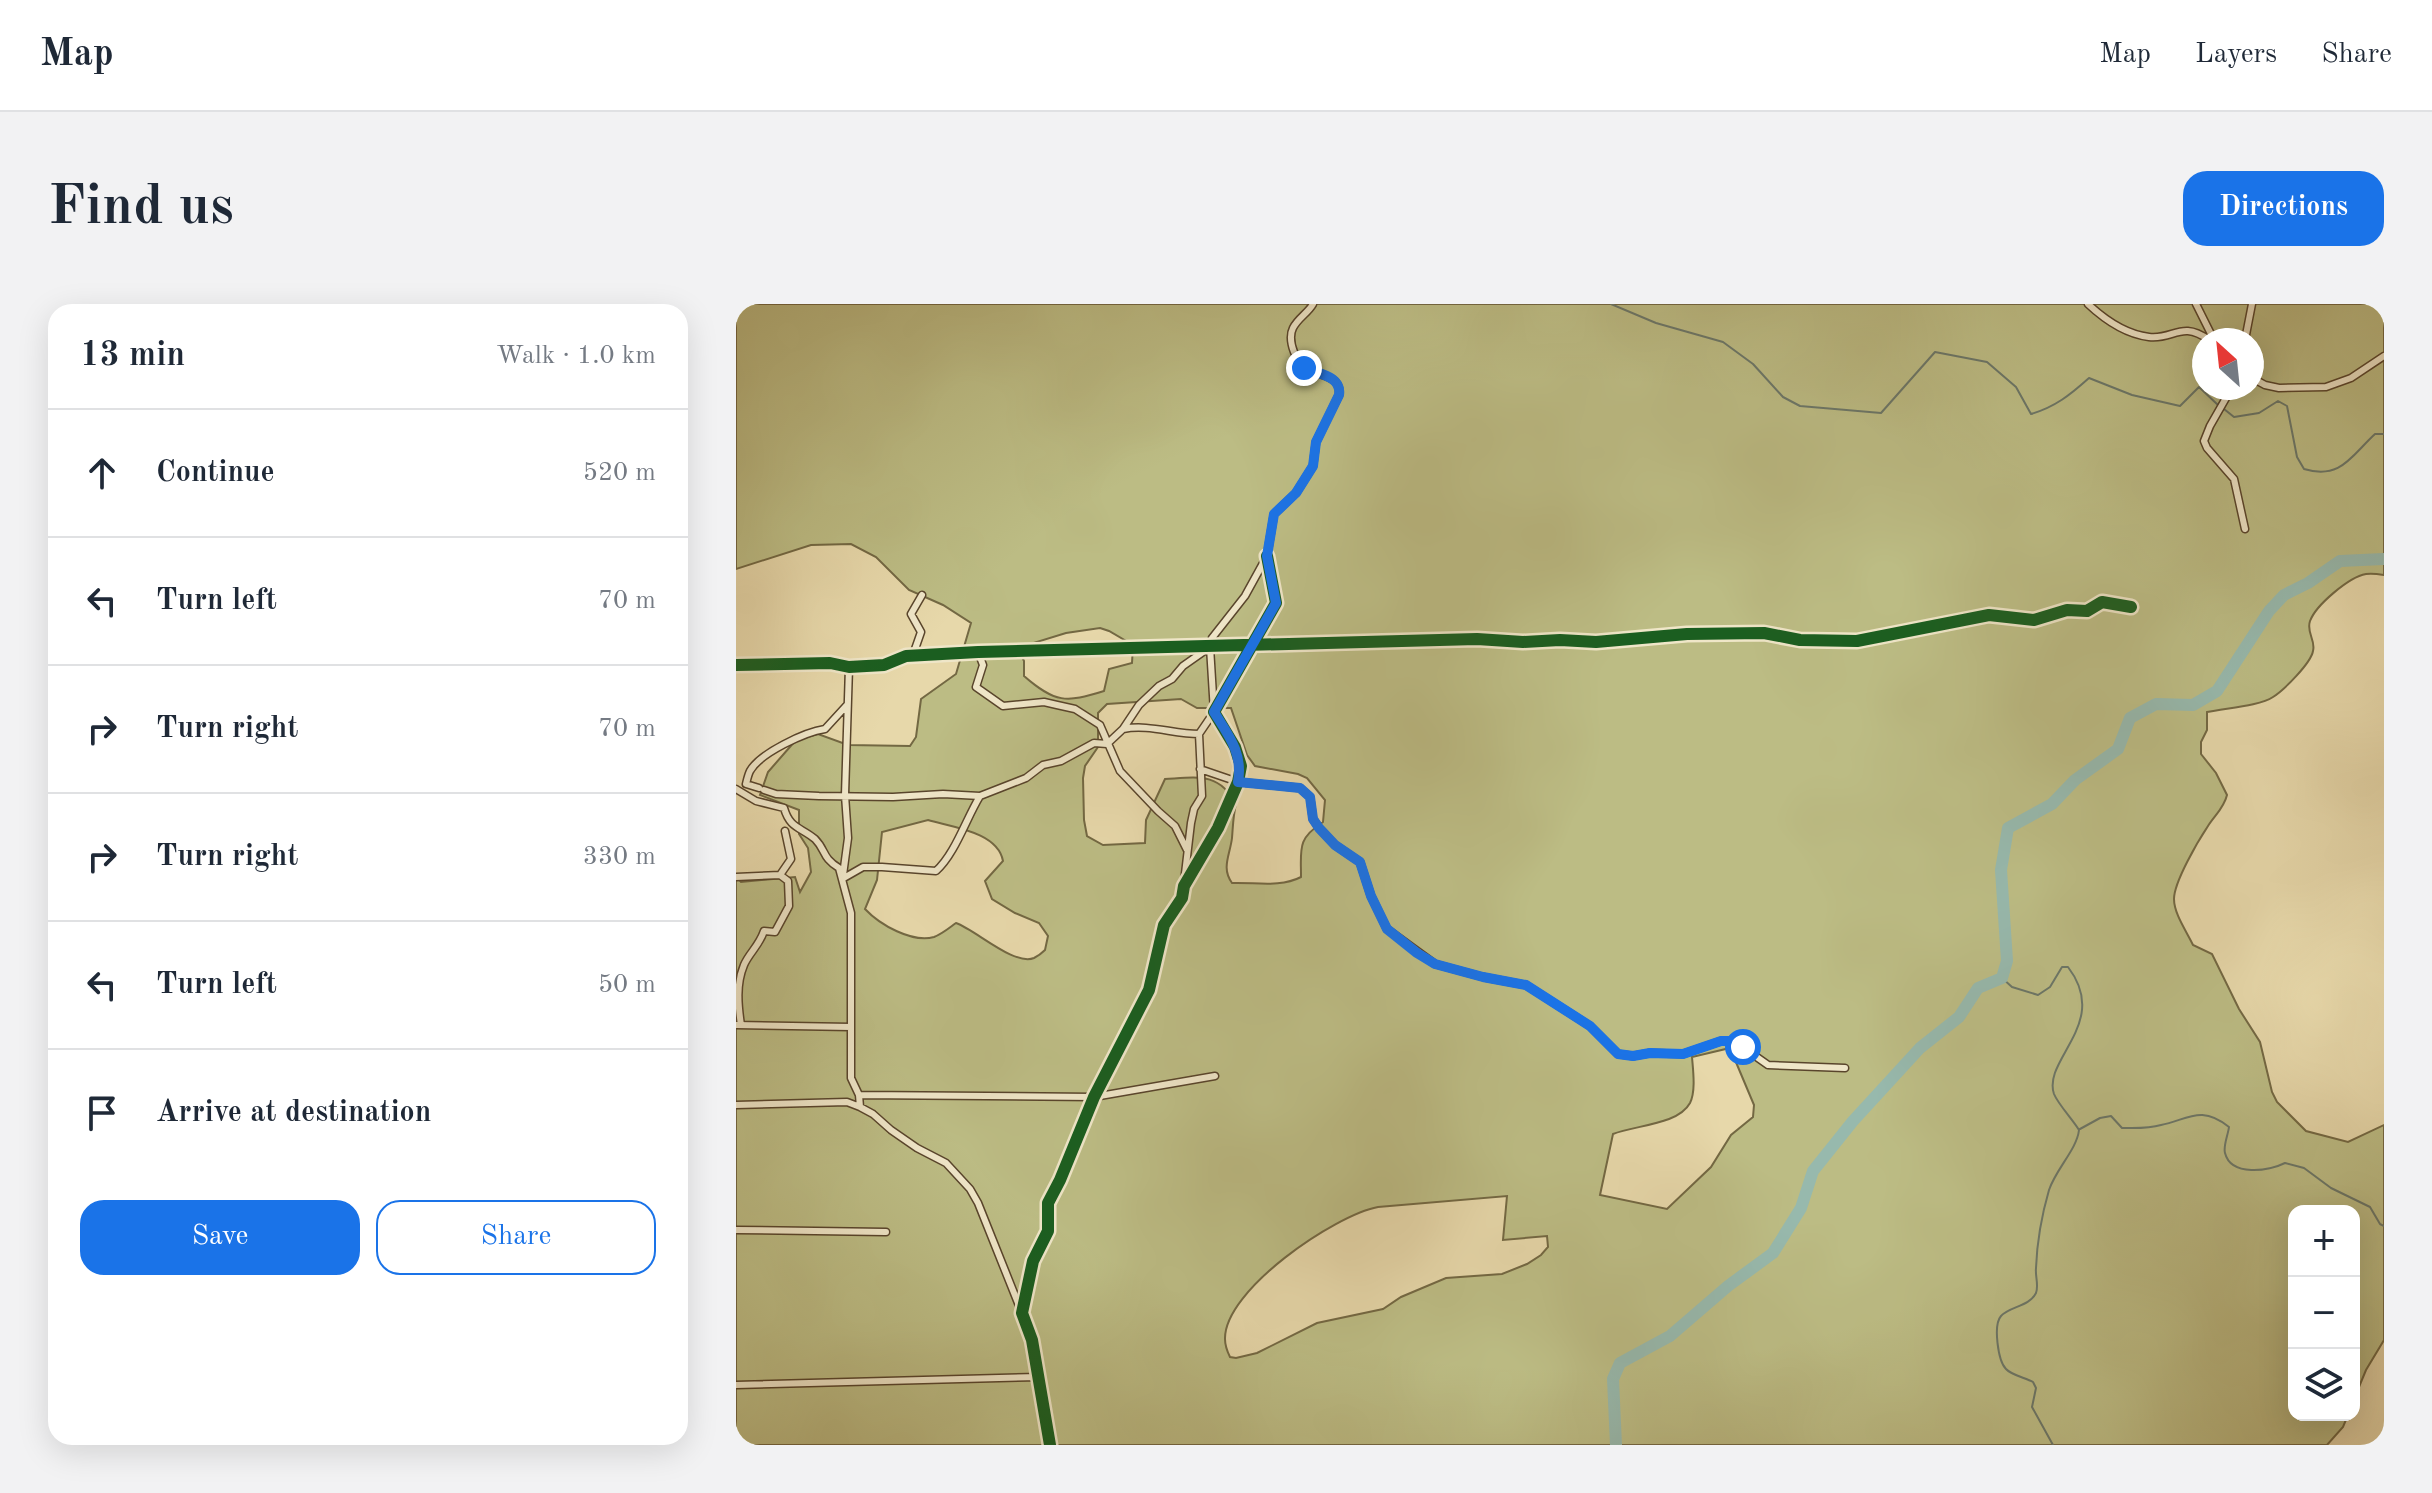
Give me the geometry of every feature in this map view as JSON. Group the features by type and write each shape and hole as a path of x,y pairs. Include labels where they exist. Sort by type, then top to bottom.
{"street":[{"path":"1184,886 1218,828 1238,782 1241,766 1235,747 1214,712 1212,638 1245,596 1267,556 1274,514 1296,493 1313,466 1316,442 1339,395 1340,387 1336,380 1304,368 1290,344 1292,330 1313,304"},
{"path":"2088,304 2121,328 2150,337 2192,331"},
{"path":"2196,304 2206,328"},
{"path":"2247,328 2252,304"},
{"path":"2264,384 2279,388 2326,387 2351,378 2384,356"},
{"path":"2225,400 2204,441 2234,479 2245,529"},
{"path":"1022,1313 1033,1261 1048,1231 1048,1203 1094,1097 1149,990 1164,925 1182,898 1194,809 1202,796 1199,734 1276,603 1267,556"},
{"path":"736,665 884,665 914,652 921,632 911,614 922,595"},
{"path":"906,656 1477,639 1596,642 1687,634 1764,633 1800,640 1857,641 1989,615 2034,620 2067,610 2087,611 2102,602 2131,607"},
{"path":"848,704 825,729 791,739 751,768 746,784 776,794 980,796 1026,778 1043,765 1061,761 1094,743 1107,744 1159,686 1210,647"},
{"path":"978,652 983,665 976,687 1003,706 1044,702 1075,709 1100,725 1120,771 1175,826 1187,850"},
{"path":"842,879 848,838 845,795 849,667"},
{"path":"1123,729 1141,726 1179,734 1199,734"},
{"path":"1200,769 1238,782 1300,788 1310,797 1313,819 1319,828 1335,845 1360,862 1371,896 1387,929 1435,964 1526,985 1590,1026 1618,1054 1683,1054 1721,1041 1734,1041 1768,1065 1845,1068"},
{"path":"736,789 756,801 784,808 792,825 815,839 828,862 839,868 851,913 851,1078 859,1095 860,1107"},
{"path":"842,879 863,867 936,871 948,860 980,796"},
{"path":"780,875 791,859 785,831"},
{"path":"736,877 780,875 788,881 789,906 775,932 764,931 755,951 744,963 737,994 738,1025 851,1027"},
{"path":"859,1095 1094,1097 1215,1076"},
{"path":"736,1105 847,1102 873,1114 917,1148 946,1163 970,1189 978,1203 1032,1340 1050,1445"},
{"path":"736,1230 886,1232"},
{"path":"736,1385 1039,1377"}],"green space":[{"path":"736,304 2384,304 2384,575 2359,576 2342,586 2319,607 2309,625 2314,647 2311,656 2278,694 2260,703 2207,712 2207,730 2201,742 2201,754 2216,773 2227,795 2187,862 2174,899 2178,917 2193,945 2212,954 2239,1009 2260,1042 2277,1102 2306,1131 2348,1142 2384,1125 2384,1340 2360,1384 2360,1205 2288,1205 2288,1421 2346,1421 2343,1427 2327,1445 736,1445 736,876 741,882 795,877 800,892 811,872 808,848 799,834 799,810 760,795 768,772 796,740 818,734 848,745 910,746 916,737 921,699 956,674 971,623 943,605 909,590 876,557 851,544 811,545 736,569","holes":["1100,628 1109,631 1133,645 1132,663 1109,669 1104,691 1070,699 1053,696 1024,676 1021,655 1030,644 1066,633","1181,699 1197,708 1231,708 1247,755 1255,766 1307,778 1325,800 1323,822 1302,845 1301,877 1276,883 1232,883 1227,867 1236,804 1222,786 1206,779 1165,779 1146,820 1145,843 1103,845 1087,836 1083,778 1085,766 1098,747 1098,713 1107,704","928,820 973,832 993,843 1003,861 985,881 992,899 1039,923 1048,936 1045,950 1034,958 1016,957 956,923 934,937 906,935 879,921 865,909 877,880 882,832","1730,1048 1754,1105 1753,1117 1731,1135 1711,1167 1667,1209 1600,1195 1613,1134 1676,1116 1690,1103 1694,1080 1692,1057","1507,1196 1503,1240 1547,1236 1548,1247 1527,1264 1502,1274 1446,1278 1401,1297 1383,1309 1317,1323 1257,1353 1230,1357 1225,1339 1230,1320 1242,1299 1262,1278 1310,1239 1359,1213 1378,1207"]}],"waterway":[{"path":"1611,304 1656,323 1723,342 1753,364 1783,397 1800,406 1881,413 1935,352 1987,362 2016,387 2031,414 2062,400 2089,378 2132,395 2180,406 2199,387 2219,406"},
{"path":"2224,409 2234,417 2259,413 2278,401 2287,406 2297,457 2304,469 2317,472 2336,469 2352,458 2375,434 2384,434"},
{"path":"1616,1445 1613,1379 1620,1363 1670,1336 1728,1286 1773,1253 1801,1208 1813,1171 1853,1121 1920,1048 1959,1017 1978,988 2002,978 2007,961 2001,870 2008,828 2052,804 2075,780 2118,749 2130,718 2156,704 2193,705 2217,691 2269,611 2284,595 2340,561 2384,559"},
{"path":"2002,978 2012,987 2038,995 2050,987 2062,967 2068,967 2079,987 2082,1006 2079,1023 2053,1081 2056,1098 2079,1130 2046,1199 2037,1249 2036,1293 2029,1301 2001,1316 1997,1327 2003,1365 2011,1373 2033,1382 2036,1388 2032,1407 2053,1445"},
{"path":"2080,1129 2100,1118 2111,1116 2122,1128 2146,1128 2195,1116 2210,1117 2229,1127 2225,1153 2235,1166 2261,1170 2285,1163 2304,1168 2331,1188 2370,1207 2384,1226"}],"cycle path":[{"path":"1050,1445 1032,1340 1022,1313 1033,1261 1048,1231 1048,1203 1094,1097 1149,990 1164,925 1182,898 1184,886 1218,828 1238,782 1241,766 1235,747 1214,712 1276,603 1267,556"},
{"path":"736,665 830,663 849,667 884,665 906,656 978,652 1477,639 1596,642 1687,634 1764,633 1800,640 1857,641 1989,615 2034,620 2067,610 2087,611 2102,602 2131,607"}],"route":[{"path":"1304,368 1336,380 1340,387 1339,395 1316,442 1313,466 1296,493 1274,514 1267,556 1276,603 1214,712 1235,747 1241,766 1238,782 1300,788 1310,797 1313,819 1319,828 1335,845 1360,862 1371,896 1387,929 1435,964 1526,985 1590,1026 1618,1054 1683,1054 1721,1041 1734,1041 1743,1047"}]}
